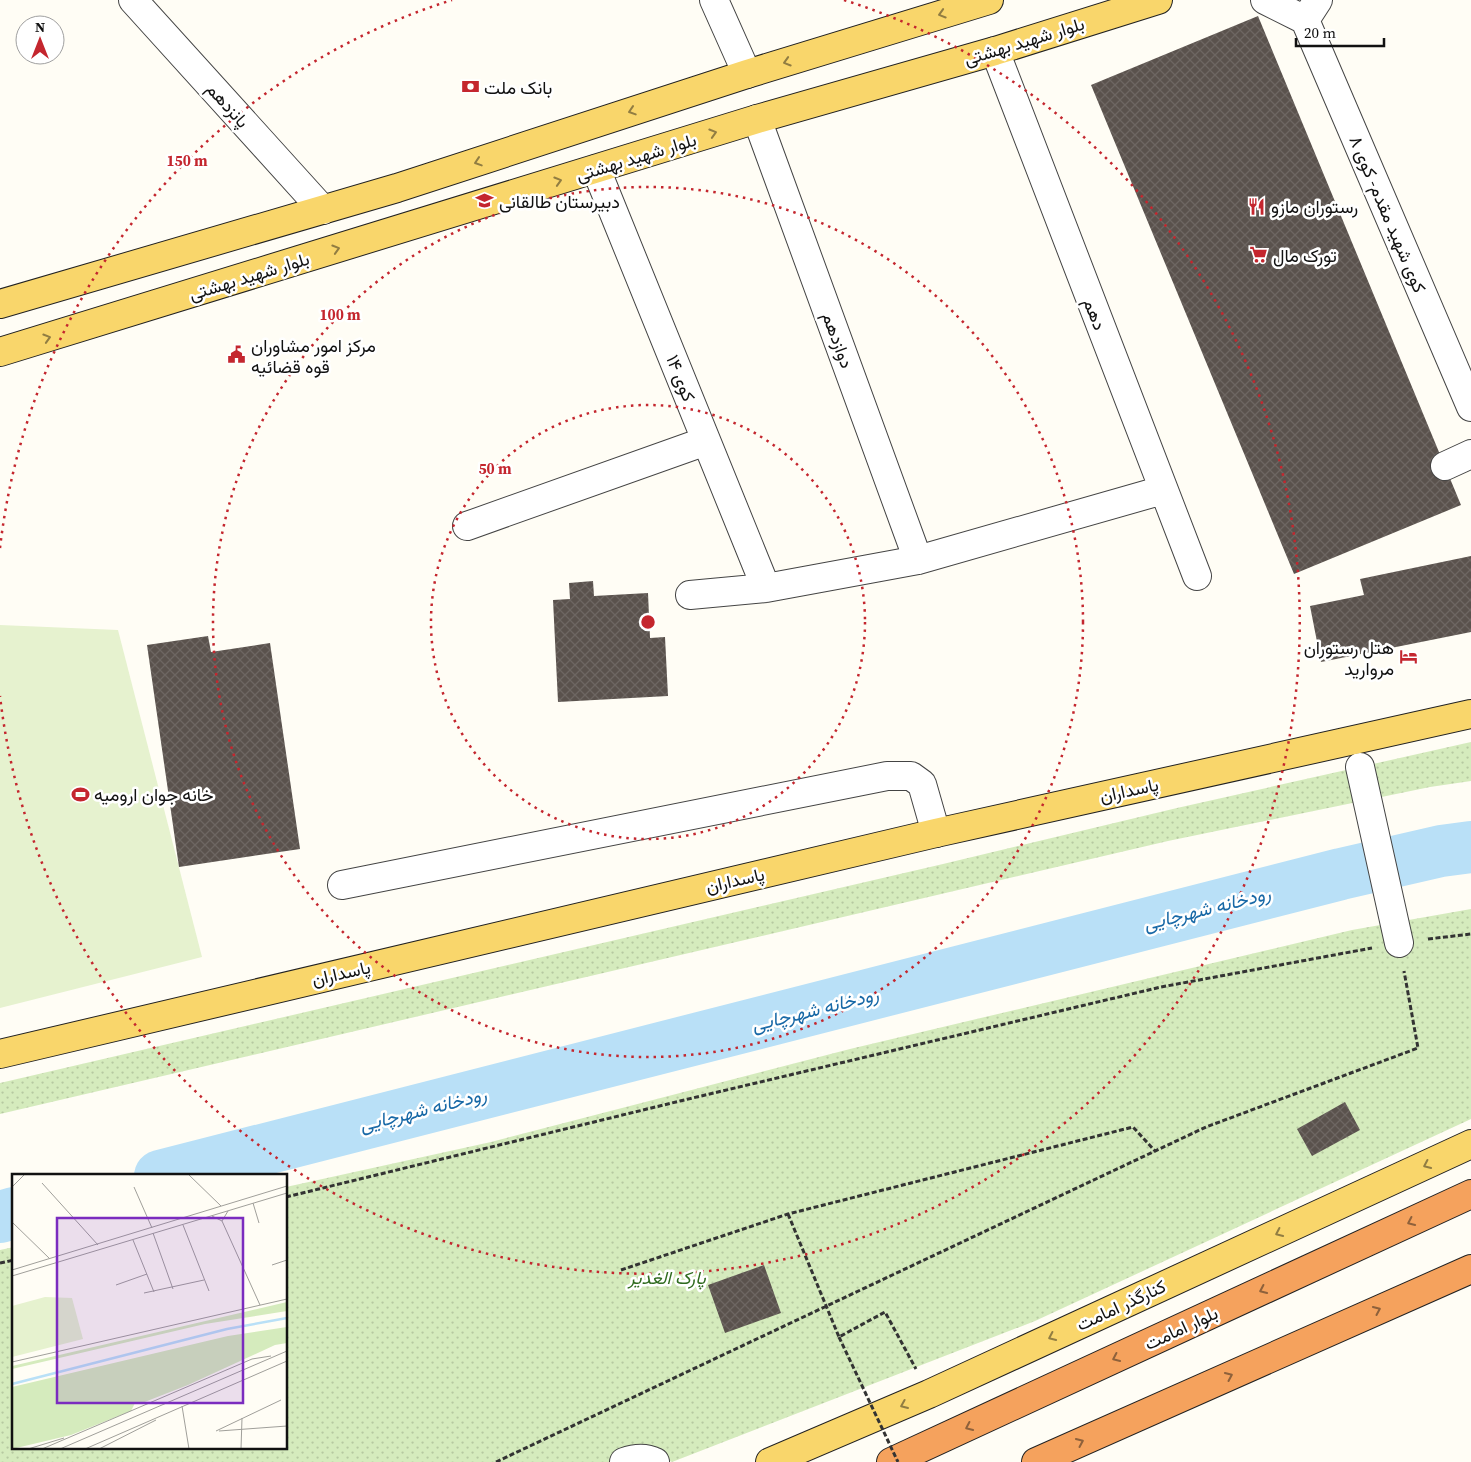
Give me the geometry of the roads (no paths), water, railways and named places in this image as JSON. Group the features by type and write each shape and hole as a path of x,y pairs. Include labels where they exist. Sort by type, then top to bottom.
{"highway":[{"name":"بلوار امامت","path":"891,1462 1471,1194"},
{"path":"1036,1462 1471,1269"}],"main road":[{"path":"0,304 397,188 747,74 989,0"},
{"name":"بلوار شهید بهشتی","path":"0,352 757,119 994,51 1158,0"},
{"path":"397,188 414,225"},
{"name":"پاسداران","path":"0,1054 936,833 1471,714"},
{"name":"کنارگذر امامت","path":"770,1462 929,1394 1471,1144"}],"street":[{"name":"پانزدهم","path":"133,0 323,210"},
{"path":"714,0 747,74"},
{"path":"1265,0 1311,10"},
{"name":"کوی شهید مقدم- کوی ۸","path":"1311,10 1471,407"},
{"name":"دهم","path":"994,51 1197,576"},
{"name":"دوازدهم","path":"757,119 918,560"},
{"name":"کوی ۱۴","path":"596,169 766,588"},
{"path":"467,526 706,441"},
{"path":"1445,466 1471,454"},
{"path":"690,595 766,588 918,560 1163,490"},
{"path":"1360,766 1398,943"},
{"path":"342,885 887,776 911,776 922,784 936,833"},
{"path":"624,1462 644,1458 655,1462"}],"waterway":[{"name":"رودخانه شهرچایی","path":"168,1174 1341,874 1441,851 1471,847"},
{"name":"رودخانه شهرچایی","path":"0,1217 12,1214"}],"place":[{"name":"بانک ملت","path":"470,87"},
{"name":"دبیرستان طالقانی","path":"485,201"},
{"name":"رستوران مازو","path":"1257,206"},
{"name":"تورک مال","path":"1259,255"},
{"name":"مرکز امور مشاوران قوه قضائیه","path":"237,355"},
{"name":"هتل رستوران مروارید","path":"1408,657"},
{"name":"خانه جوان ارومیه","path":"80,794"}],"park label":[{"name":"پارک الغدیر","path":"667,1277"}]}
